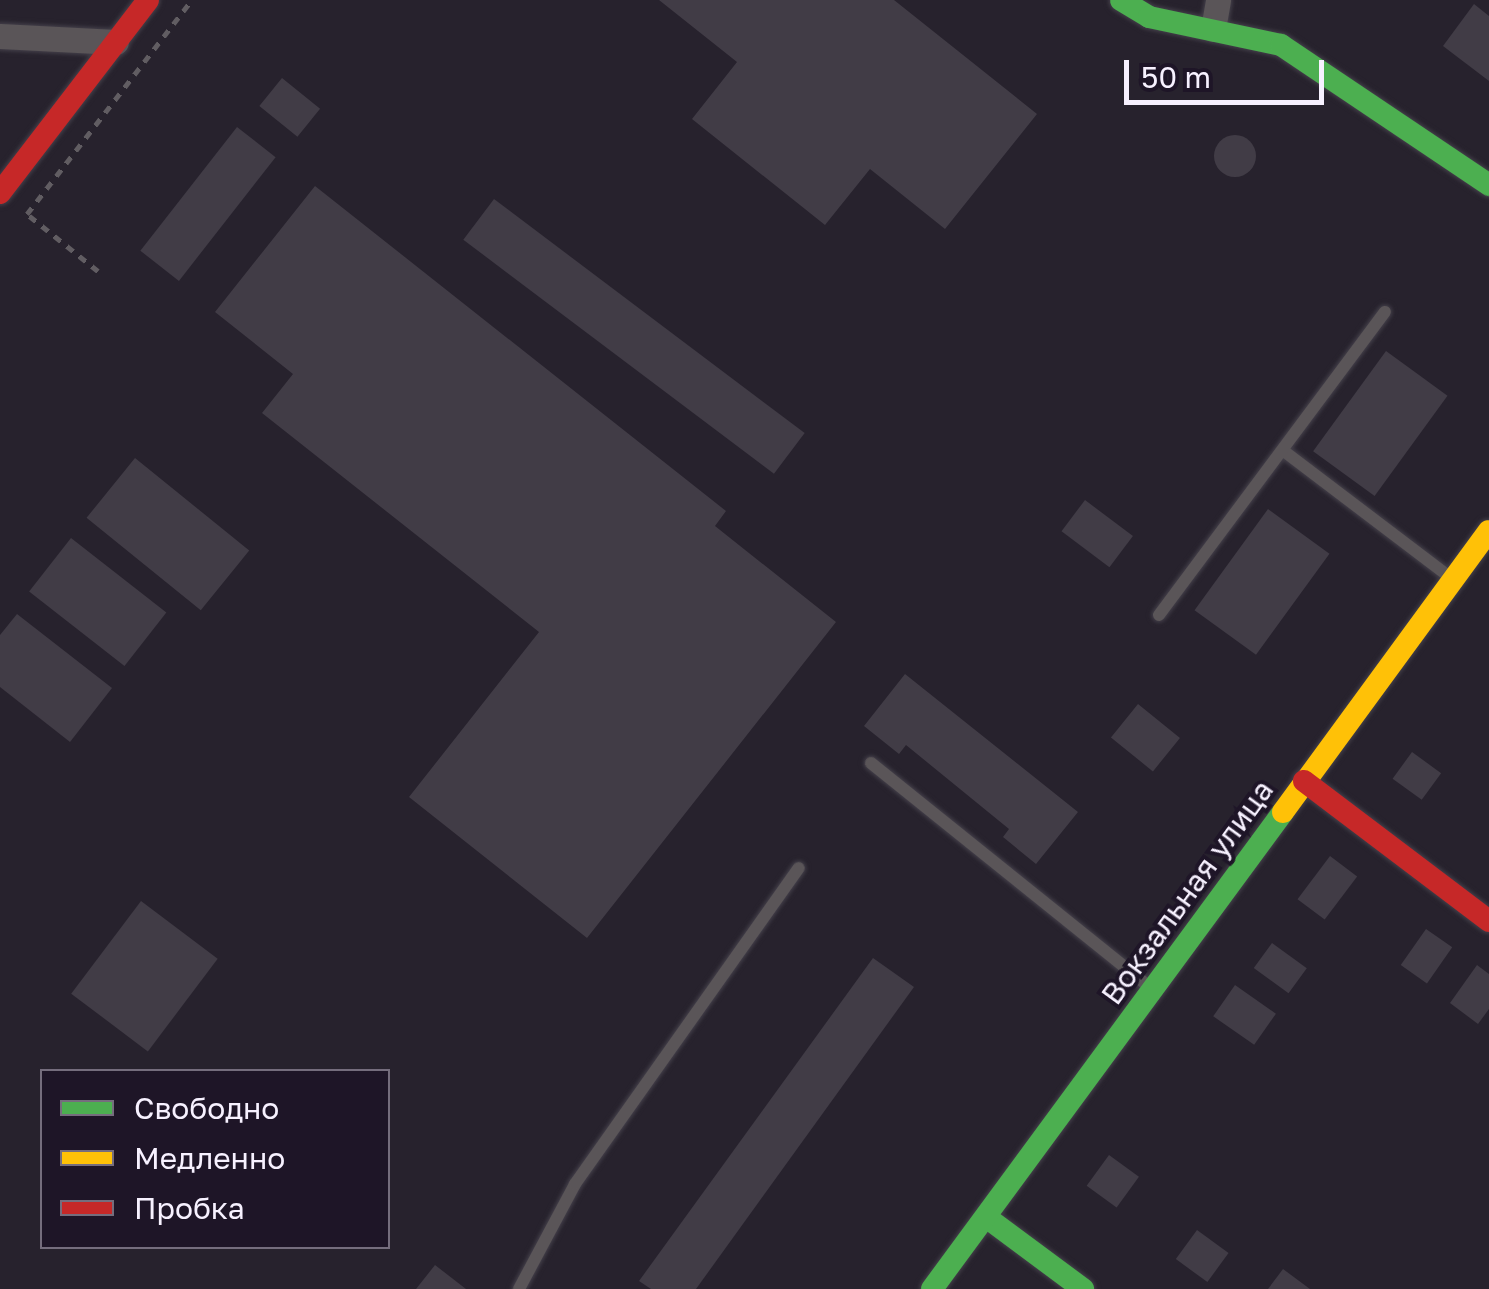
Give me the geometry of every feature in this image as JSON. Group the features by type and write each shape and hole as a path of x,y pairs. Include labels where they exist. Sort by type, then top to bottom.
{"street":[{"path":"0,193 148,0"},
{"path":"1121,0 1149,17 1281,44 1489,184"},
{"path":"1214,29 1218,0"},
{"path":"0,36 116,42"},
{"name":"Вокзальная улица","path":"932,1289 1489,531"},
{"path":"1304,781 1489,921"},
{"path":"986,1217 1082,1289"}],"lane":[{"path":"1160,615 1285,452 1385,312"},
{"path":"1285,452 1454,579"},
{"path":"871,763 1154,990"},
{"path":"519,1289 575,1184 799,868"}],"path":[{"path":"98,271 26,214 192,0"}],"building":[{"path":"659,0 894,0 1037,114 945,229 870,169 825,225 692,119 737,62"},
{"path":"1474,4 1489,16 1489,81 1443,46"},
{"path":"282,78 320,109 297,137 259,106"},
{"path":"237,127 276,157 179,281 140,251"},
{"path":"1235,135 1250,141 1256,156 1250,171 1235,177 1220,171 1214,156 1220,141"},
{"path":"315,186 726,511 715,526 836,622 587,938 409,797 539,632 262,413 293,374 215,312"},
{"path":"494,199 805,433 774,474 463,240"},
{"path":"1386,351 1447,396 1375,496 1313,451"},
{"path":"135,458 249,551 201,610 87,518"},
{"path":"1085,500 1133,536 1109,567 1062,531"},
{"path":"1268,509 1329,554 1256,655 1195,610"},
{"path":"71,538 166,612 124,666 29,592"},
{"path":"17,614 112,688 70,742 0,687 0,635"},
{"path":"905,674 1078,812 1036,864 1003,837 1009,829 906,745 899,754 864,726"},
{"path":"1138,704 1180,738 1153,771 1111,737"},
{"path":"1412,752 1441,773 1422,800 1393,779"},
{"path":"1330,856 1357,876 1325,920 1298,899"},
{"path":"141,901 218,959 148,1051 71,994"},
{"path":"1426,929 1452,947 1427,983 1401,965"},
{"path":"1272,943 1307,968 1289,993 1254,968"},
{"path":"873,958 914,987 696,1289 651,1289 639,1281"},
{"path":"1477,965 1489,974 1489,1009 1478,1024 1450,1003"},
{"path":"1235,985 1276,1014 1254,1045 1213,1016"},
{"path":"1109,1155 1139,1177 1117,1207 1087,1186"},
{"path":"1197,1230 1229,1253 1207,1282 1176,1259"},
{"path":"435,1265 466,1289 416,1289"},
{"path":"1283,1269 1310,1289 1268,1289"}],"traffic: fast":[{"path":"1121,0 1149,17 1281,45 1489,185"},
{"path":"932,1289 1283,812"},
{"path":"986,1217 1083,1289"}],"traffic: slow":[{"path":"1283,812 1489,531"}],"traffic: jam":[{"path":"0,193 148,0"},
{"path":"1304,781 1489,921"}]}
